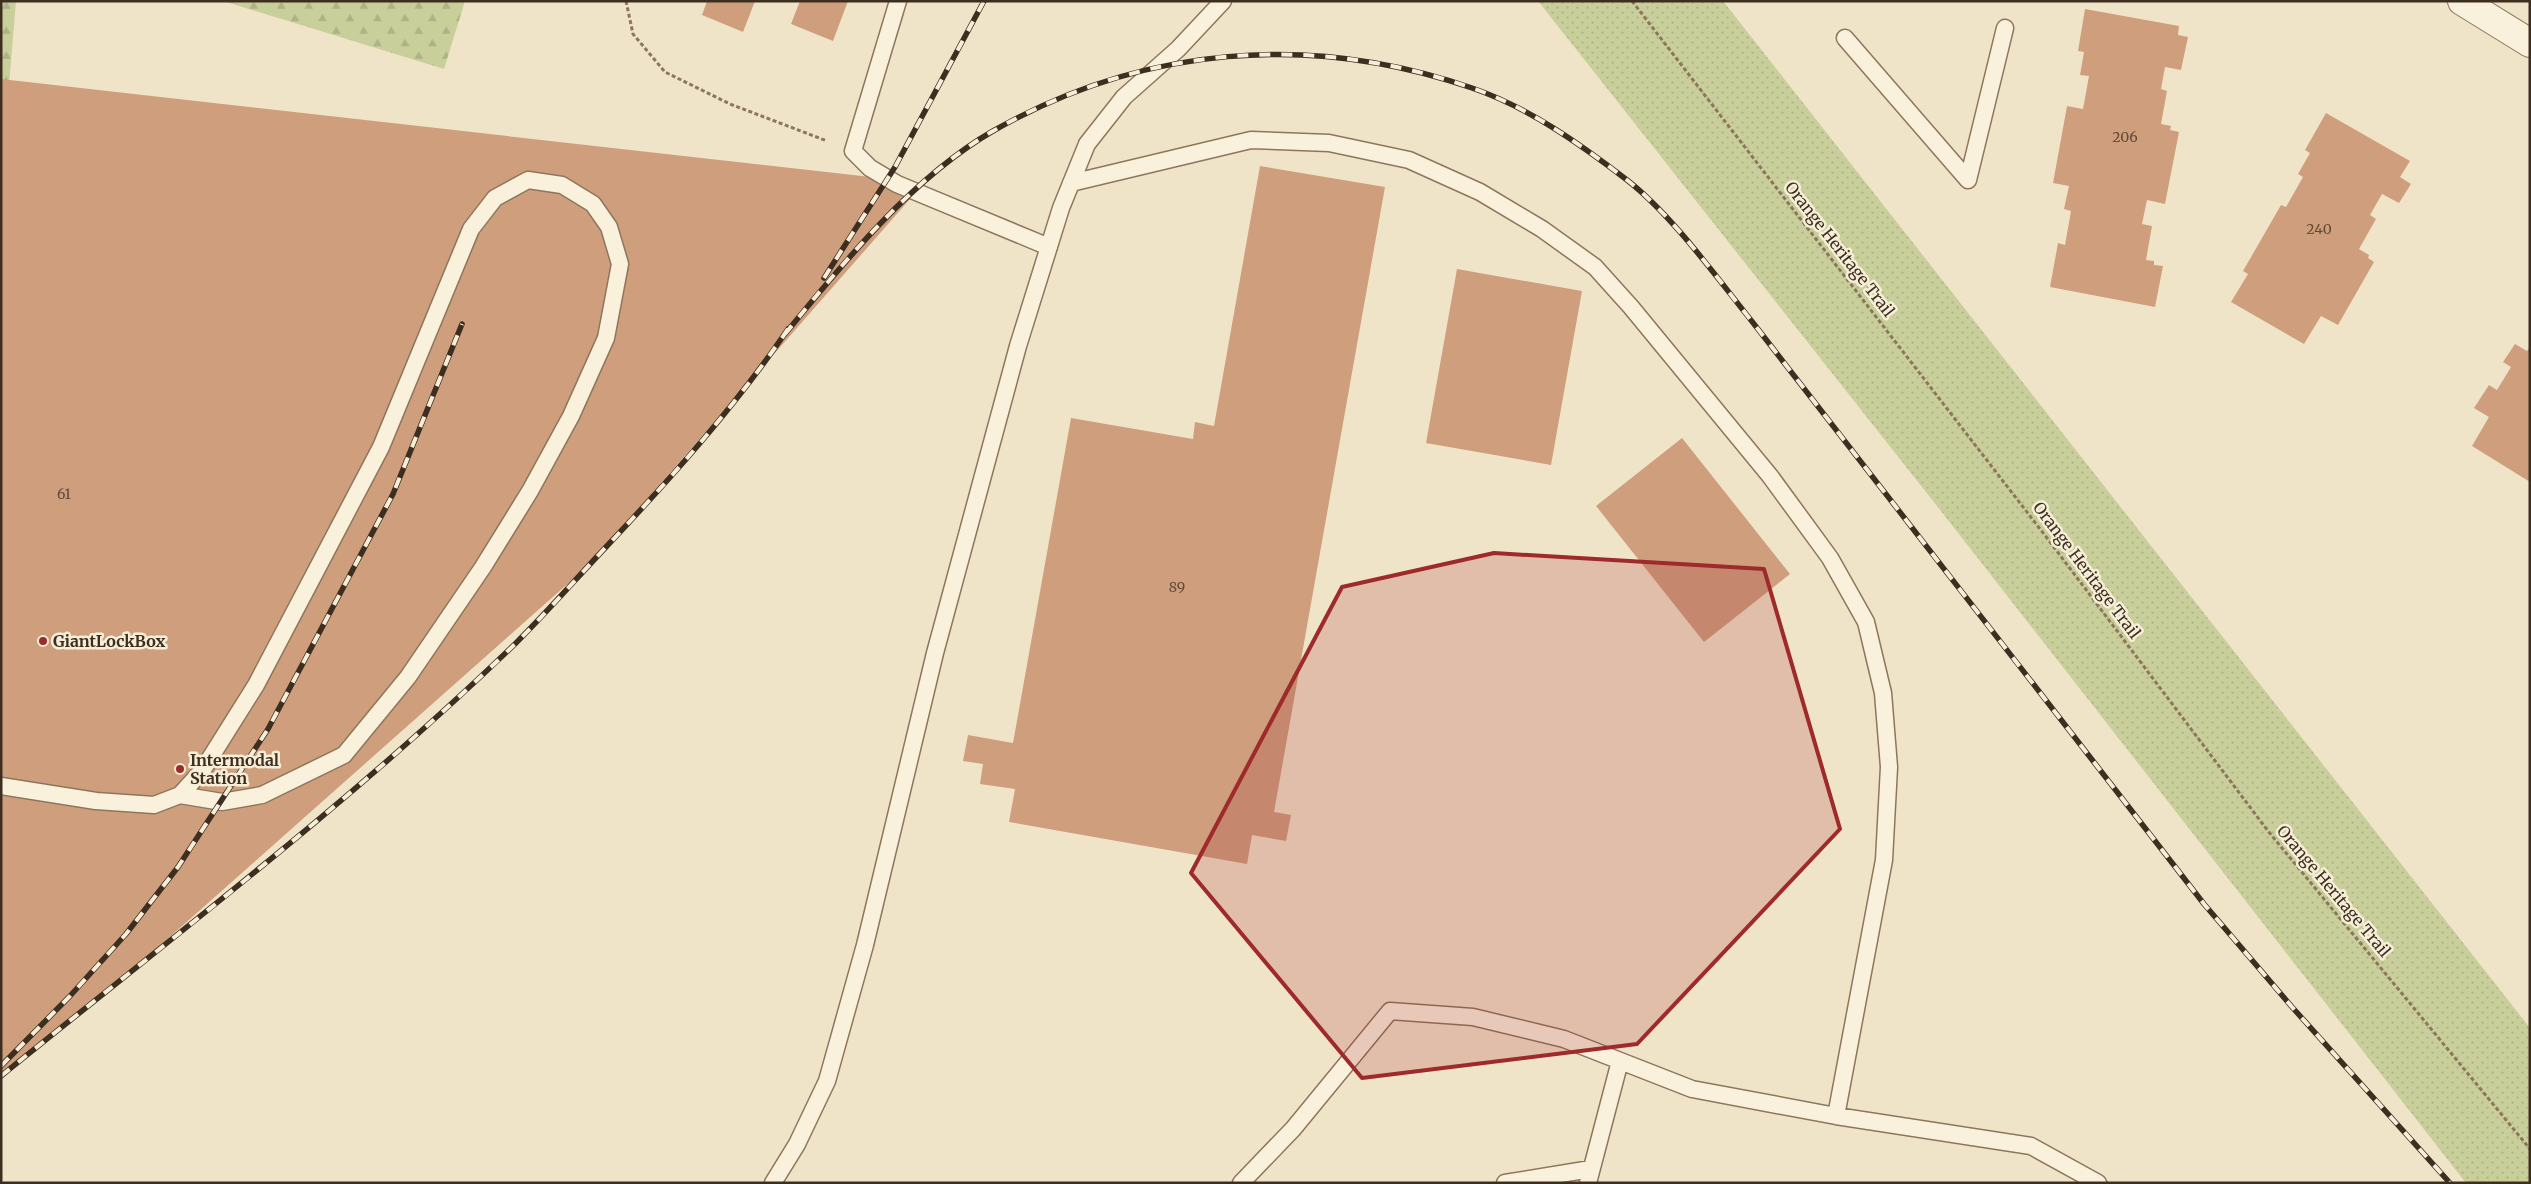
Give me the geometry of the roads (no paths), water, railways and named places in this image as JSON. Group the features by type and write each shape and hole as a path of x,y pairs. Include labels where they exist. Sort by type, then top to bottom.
{"street":[{"path":"2462,1 2530,43"}],"lane":[{"path":"898,1 853,151 870,168 897,184 1049,247"},
{"path":"773,1183 797,1144 827,1081 866,945 935,653 1018,346 1071,183 1087,144 1124,97 1178,49 1222,1"},
{"path":"1845,38 1968,180 2005,28"},
{"path":"1071,183 1252,140 1329,143 1409,160 1480,192 1542,229 1595,268 1644,322 1770,476 1830,558 1866,622 1883,693 1889,767 1884,860 1836,1116"},
{"path":"1,786 96,801 154,805 180,795 202,771 256,684 381,447 472,229 496,198 528,180 562,185 593,204 609,227 620,264 606,338 572,416 530,491 483,567 408,677 344,755 262,795 222,802 180,795"},
{"path":"1241,1183 1294,1129 1390,1011 1473,1017 1564,1040 1692,1089 1836,1116 2030,1146 2098,1183"},
{"path":"1506,1183 1589,1176 1620,1061"}],"railway":[{"path":"824,278 895,167 984,1"},
{"path":"785,334 881,223 935,172 963,150 993,131 1050,102 1108,81 1167,65 1228,57 1289,55 1350,59 1411,70 1472,88 1513,105 1572,140 1609,166 1644,195 1678,229 1754,324 2204,904 2292,1007 2450,1183"},
{"path":"1,1066 70,996 126,934 178,867 268,729 393,494 462,324"},
{"path":"1,1076 263,865 392,757 455,701 516,643 678,469 724,414 788,329"}],"place":[{"name":"GiantLockBox","path":"43,641"},
{"name":"Intermodal Station","path":"180,769"}]}
